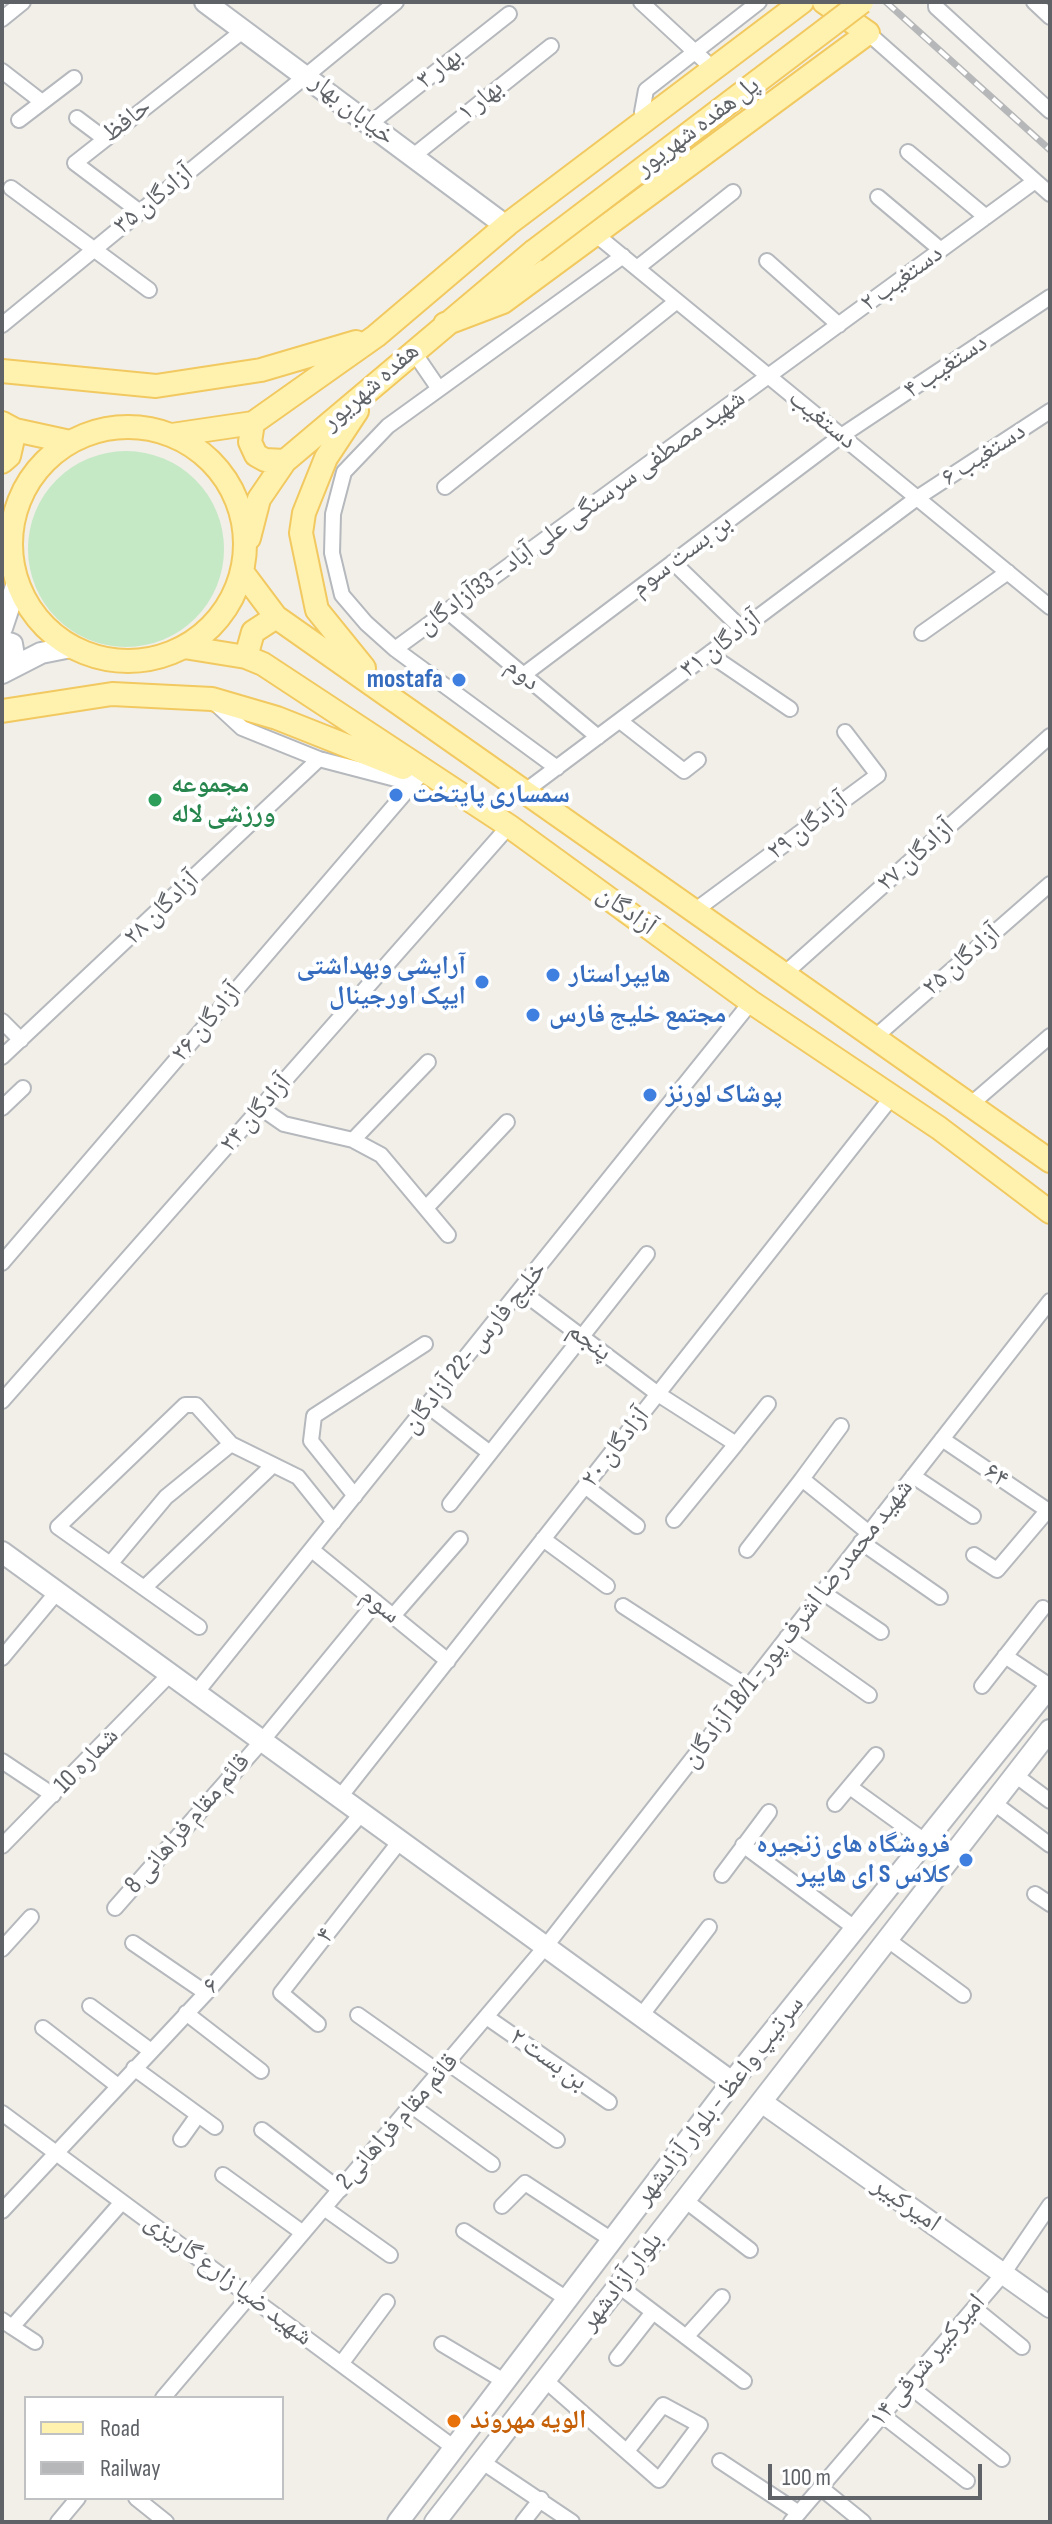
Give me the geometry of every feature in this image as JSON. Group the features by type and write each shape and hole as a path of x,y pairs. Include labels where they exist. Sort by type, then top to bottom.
{"main road":[{"path":"503,222 642,112 701,57 786,2"},
{"name":"پل هفده شهریور","path":"503,222 802,2"},
{"path":"445,324 503,302 868,33 824,2"},
{"name":"پل هفده شهریور","path":"534,251 862,2"},
{"name":"خیابان بهار","path":"215,5 412,157 503,222"},
{"name":"هفده شهریور","path":"172,435 253,423 376,336 503,222"},
{"name":"هفده شهریور","path":"244,562 259,499 285,461 534,251"},
{"path":"2,371 156,386 207,381 261,370 376,336"},
{"path":"382,377 332,445 320,471 304,513 302,552 317,610 331,631 351,657 420,721"},
{"path":"253,423 250,442 256,455 265,460 285,461"},
{"path":"2,462 9,456 9,426 70,442"},
{"path":"2,492 8,505 10,549 17,583 30,609 48,630 71,647 108,660 147,660 184,647 217,620 230,603 244,562 238,500 223,474 202,452 172,435 138,427 103,429 70,442 44,462 25,487 13,517 10,549"},
{"name":"آزادگان","path":"244,562 276,617 782,976 1050,1161"},
{"path":"2,628 17,583"},
{"path":"246,657 253,632 276,617"},
{"path":"2,641 12,644 14,656 6,670"},
{"path":"6,670 41,653 71,647"},
{"name":"آزادگان","path":"184,647 246,657 263,664 417,778 509,826 751,1002 939,1128 1050,1212"},
{"path":"2,711 112,694 212,699 277,718 396,766 417,778"},
{"path":"2,1552 732,2082"},
{"name":"سرتیپ واعظ - بلوار آزادشهر","path":"398,2522 732,2082 1050,1686"},
{"name":"سرتیپ واعظ - بلوار آزادشهر","path":"763,2103 1050,1730"},
{"name":"بلوار آزادشهر","path":"481,2461 763,2103"},
{"name":"امیرکبیر","path":"763,2103 1050,2307"},
{"path":"435,2522 481,2461"}],"street":[{"path":"2,19 23,2"},
{"name":"آزادگان ۳۵","path":"2,325 396,2"},
{"path":"641,2 701,57 759,2"},
{"path":"936,2 936,7 1050,111"},
{"path":"1034,2 1050,17"},
{"name":"بهار ۳","path":"371,123 509,14"},
{"name":"حافظ","path":"140,212 75,163 244,30"},
{"path":"868,33 1050,194"},
{"name":"بهار ۱","path":"412,157 551,46"},
{"path":"2,71 42,102"},
{"path":"19,120 74,78"},
{"path":"77,118 105,139"},
{"path":"908,152 986,217"},
{"name":"دستغیب ۲","path":"769,376 1035,181"},
{"path":"11,188 149,290"},
{"path":"637,268 733,192"},
{"path":"878,197 941,250"},
{"name":"دستغیب","path":"594,233 1008,572 1048,601"},
{"path":"557,768 395,649 342,595 332,553 333,514 344,472 388,426 623,256"},
{"path":"767,261 839,325"},
{"name":"دستغیب ۴","path":"841,436 1050,297"},
{"path":"445,487 677,301"},
{"path":"413,351 439,389"},
{"name":"شهید مصطفی سرسنگی علی آباد - 33آزادگان","path":"395,649 769,376"},
{"name":"دستغیب ۶","path":"917,498 1050,411"},
{"name":"بن بست سوم","path":"522,676 841,436"},
{"name":"۳۱ آزادگان","path":"524,792 917,498"},
{"path":"673,562 742,629"},
{"path":"922,633 1008,572"},
{"name":"دوم","path":"447,611 598,737"},
{"path":"709,654 790,709"},
{"path":"212,699 242,728 319,759 417,778"},
{"path":"620,721 684,771 698,760"},
{"name":"۲۹ آزادگان","path":"693,912 878,775 845,732"},
{"name":"۲۷ آزادگان","path":"782,976 1050,736"},
{"name":"۲۸ آزادگان","path":"2,1057 319,759"},
{"name":"۲۶ آزادگان","path":"2,1263 417,778"},
{"name":"۲۴ آزادگان","path":"2,1401 509,826"},
{"name":"۲۵ آزادگان","path":"874,1038 1050,884"},
{"name":"خلیج فارس -22 آزادگان","path":"196,1693 751,1002"},
{"path":"2,1021 21,1040"},
{"path":"970,1105 1050,1036"},
{"path":"353,1140 428,1062"},
{"path":"2,1108 23,1088"},
{"name":"۲۰ آزادگان","path":"340,1797 891,1098"},
{"path":"261,1108 284,1124 353,1140 381,1155 448,1235"},
{"path":"426,1208 507,1122"},
{"path":"450,1504 647,1254"},
{"name":"پنجم","path":"521,1291 658,1394 736,1444"},
{"name":"شهید محمدرضا اشرف پور- 18/1 آزادگان","path":"546,1946 1050,1301"},
{"path":"355,1496 311,1441 314,1416 425,1344"},
{"path":"674,1520 768,1404"},
{"path":"199,1627 58,1527 185,1405 196,1405 231,1444 298,1477 334,1522"},
{"path":"428,1406 490,1453"},
{"path":"747,1550 841,1426"},
{"name":"۶۴","path":"942,1439 1049,1512"},
{"path":"110,1564 166,1497 231,1444"},
{"path":"144,1588 272,1466"},
{"path":"913,1476 973,1516"},
{"path":"802,1479 865,1538 940,1597"},
{"path":"585,1486 637,1526"},
{"path":"974,1555 997,1570 1049,1512"},
{"path":"393,1616 460,1539"},
{"path":"543,1539 607,1586"},
{"name":"سوم","path":"312,1550 448,1661"},
{"path":"2,1658 57,1592"},
{"path":"822,1592 881,1632"},
{"name":"8 قائم مقام فراهانی","path":"115,1908 262,1741 376,1602"},
{"path":"623,1606 748,1687"},
{"path":"982,1686 1043,1608"},
{"path":"787,1637 869,1695"},
{"path":"1005,1656 1050,1686"},
{"name":"شماره 10","path":"2,1846 170,1674"},
{"path":"835,1804 876,1755"},
{"path":"2,1761 53,1795"},
{"path":"1015,1775 1050,1801"},
{"path":"850,1787 926,1842"},
{"path":"994,1803 1050,1845"},
{"path":"722,1875 769,1812"},
{"name":"۶","path":"2,2211 206,1993 362,1813"},
{"name":"۴","path":"318,2024 281,1993 400,1841"},
{"path":"743,1845 856,1929"},
{"path":"1035,1894 1050,1904"},
{"path":"2,1949 31,1917"},
{"path":"641,2016 709,1927"},
{"path":"888,1940 963,1995"},
{"path":"133,1943 206,1993"},
{"name":"2قائم مقام فراهانی","path":"165,2396 546,1946"},
{"path":"90,2006 151,2051"},
{"path":"186,2013 261,2071"},
{"path":"358,2015 557,2140"},
{"name":"بن بست ۲","path":"488,2018 609,2102"},
{"path":"43,2028 118,2086"},
{"path":"134,2068 215,2127"},
{"path":"412,2106 492,2164"},
{"name":"شهید ضیا زارع گاریزی","path":"2,2113 453,2447"},
{"path":"181,2139 198,2115"},
{"path":"262,2130 340,2190"},
{"path":"223,2175 303,2233"},
{"path":"502,2206 525,2183 612,2240"},
{"path":"686,2201 750,2250"},
{"path":"35,2342 7,2323 122,2202"},
{"name":"۱۴ امیرکبیر شرقی","path":"795,2518 1003,2274 1050,2205"},
{"path":"324,2208 390,2255"},
{"path":"464,2231 567,2299"},
{"path":"619,2286 744,2381"},
{"path":"686,2337 722,2297"},
{"path":"341,2364 387,2302"},
{"path":"974,2308 1022,2347"},
{"path":"617,2358 653,2312"},
{"path":"442,2344 504,2381"},
{"path":"545,2380 659,2480 700,2425 663,2405 627,2451"},
{"path":"908,2385 1002,2459"},
{"path":"882,2415 967,2481"},
{"path":"481,2461 572,2522"},
{"path":"720,2461 795,2518"},
{"path":"821,2488 863,2522"},
{"path":"523,2522 541,2499"},
{"path":"58,2522 76,2500"},
{"path":"138,2500 166,2522"}],"green space":[{"path":"126,451 163,459 195,480 216,512 224,549 216,586 195,618 163,639 126,647 89,639 57,618 36,586 28,549 36,512 57,480 89,459"}],"railway":[{"path":"886,2 1050,150"}],"place":[{"name":"mostafa","path":"459,680"},
{"name":"سمساری پایتخت","path":"396,795"},
{"name":"مجموعه ورزشی لاله","path":"155,800"},
{"name":"هایپراستار","path":"553,975"},
{"name":"آرایشی وبهداشتی ایپک اورجینال","path":"482,982"},
{"name":"مجتمع خلیج فارس","path":"533,1015"},
{"name":"پوشاک لورنز","path":"650,1095"},
{"name":"فروشگاه های زنجیره ای هایپر S کلاس","path":"966,1860"},
{"name":"الویه مهروند","path":"454,2421"}]}
